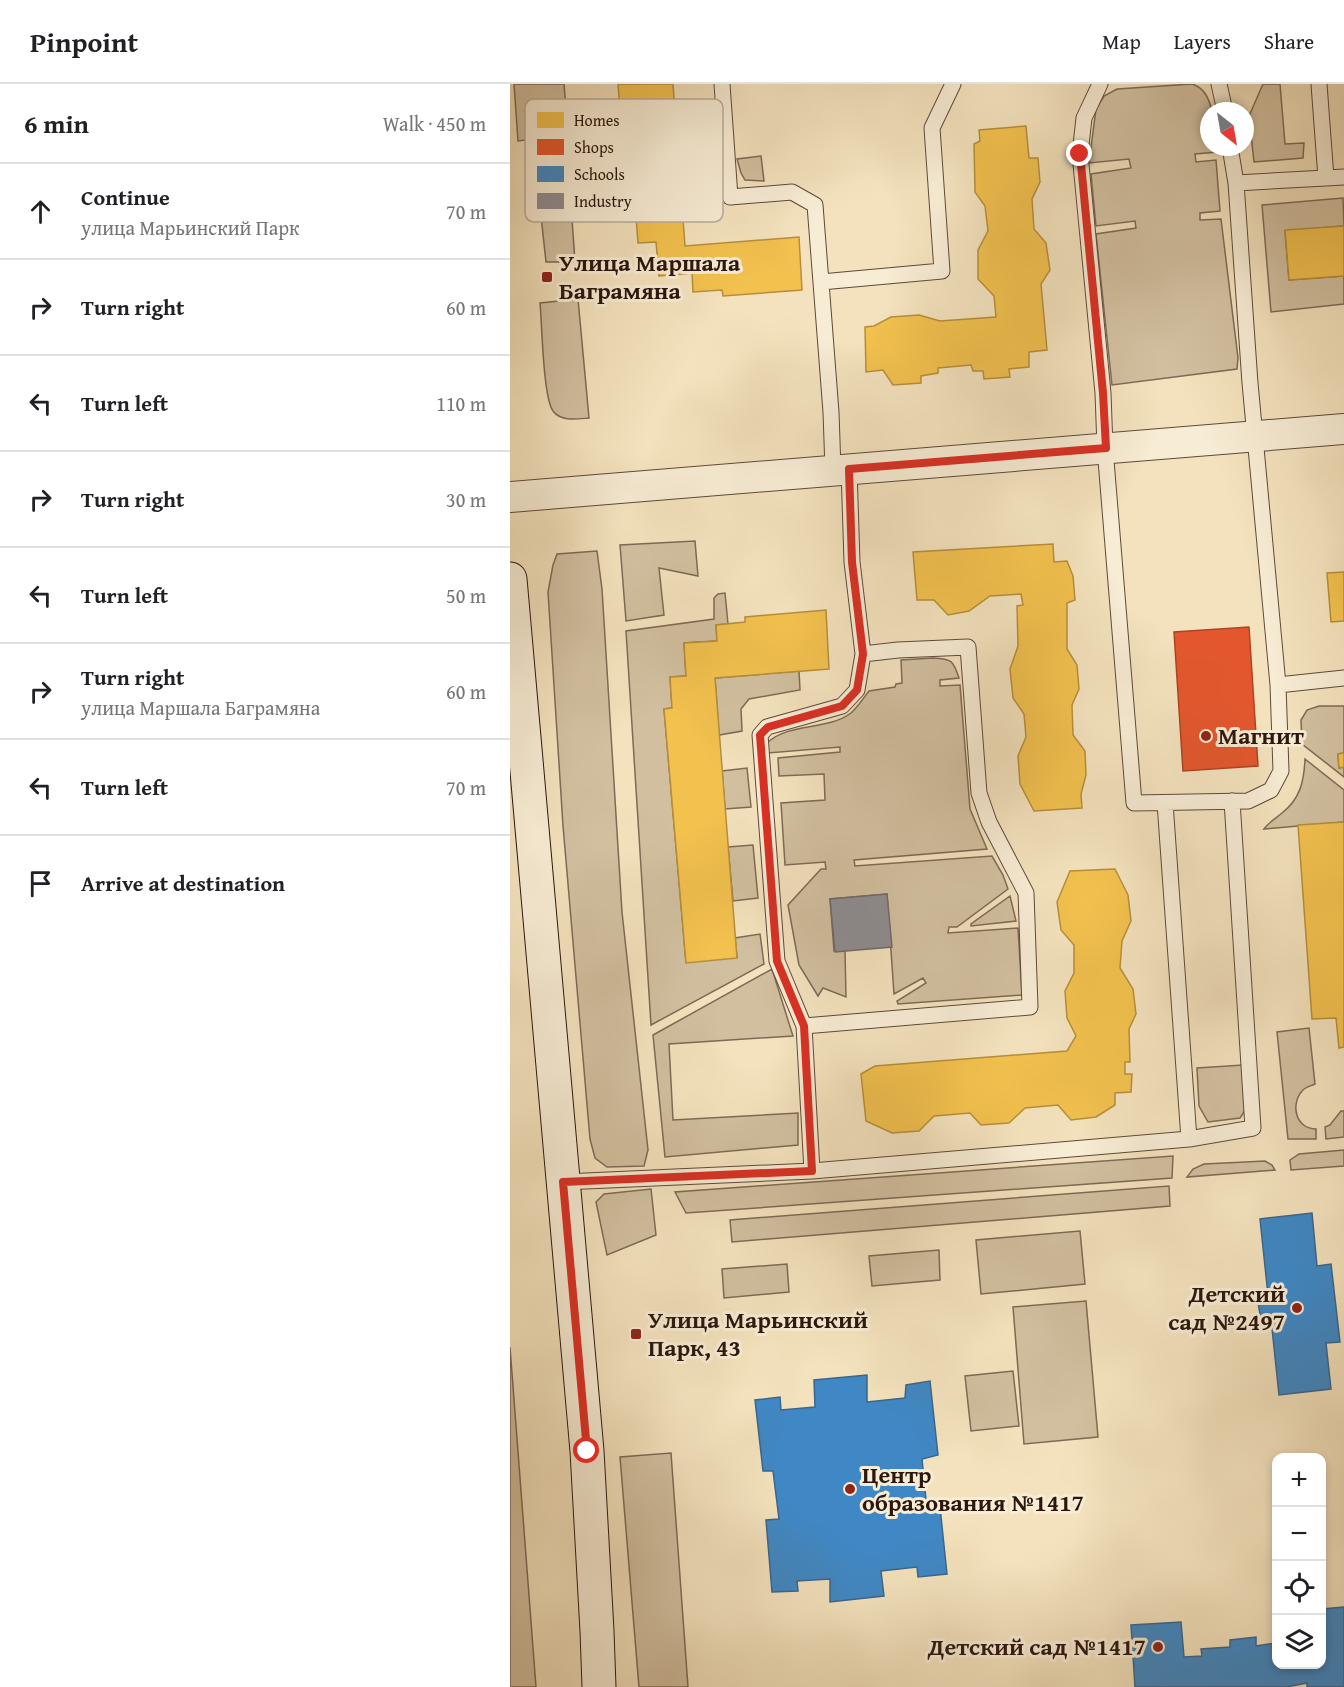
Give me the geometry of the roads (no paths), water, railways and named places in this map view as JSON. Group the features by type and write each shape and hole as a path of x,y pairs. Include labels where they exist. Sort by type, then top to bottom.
{"main road":[{"path":"510,579 587,1451 599,1687"}],"street":[{"path":"510,497 1344,429"}],"lane":[{"path":"722,84 730,197 792,192 815,205 821,282 863,654 857,690 842,706 768,727 760,735 777,961 804,1026 812,1171"},
{"path":"821,282 942,271 932,128 952,84"},
{"path":"1100,84 1084,118 1080,154 1103,393 1134,803 1248,801 1271,790 1281,771 1278,685 1250,383 1236,183 1232,156"},
{"path":"1219,84 1223,102"},
{"path":"1319,84 1326,178"},
{"path":"1236,183 1344,177"},
{"path":"804,1026 1029,1007 1026,893 989,822 979,793 968,647 863,654"},
{"path":"1278,685 1344,678"},
{"path":"563,1182 812,1171 1189,1139 1253,1128 1232,801"},
{"path":"1165,803 1189,1139"}],"place":[{"name":"Улица Маршала Баграмяна","path":"547,277"},
{"name":"Магнит","path":"1206,736"},
{"name":"Детский сад №2497","path":"1297,1308"},
{"name":"Улица Марьинский Парк, 43","path":"636,1334"},
{"name":"Центр образования №1417","path":"850,1489"},
{"name":"Детский сад №1417","path":"1158,1647"}]}
